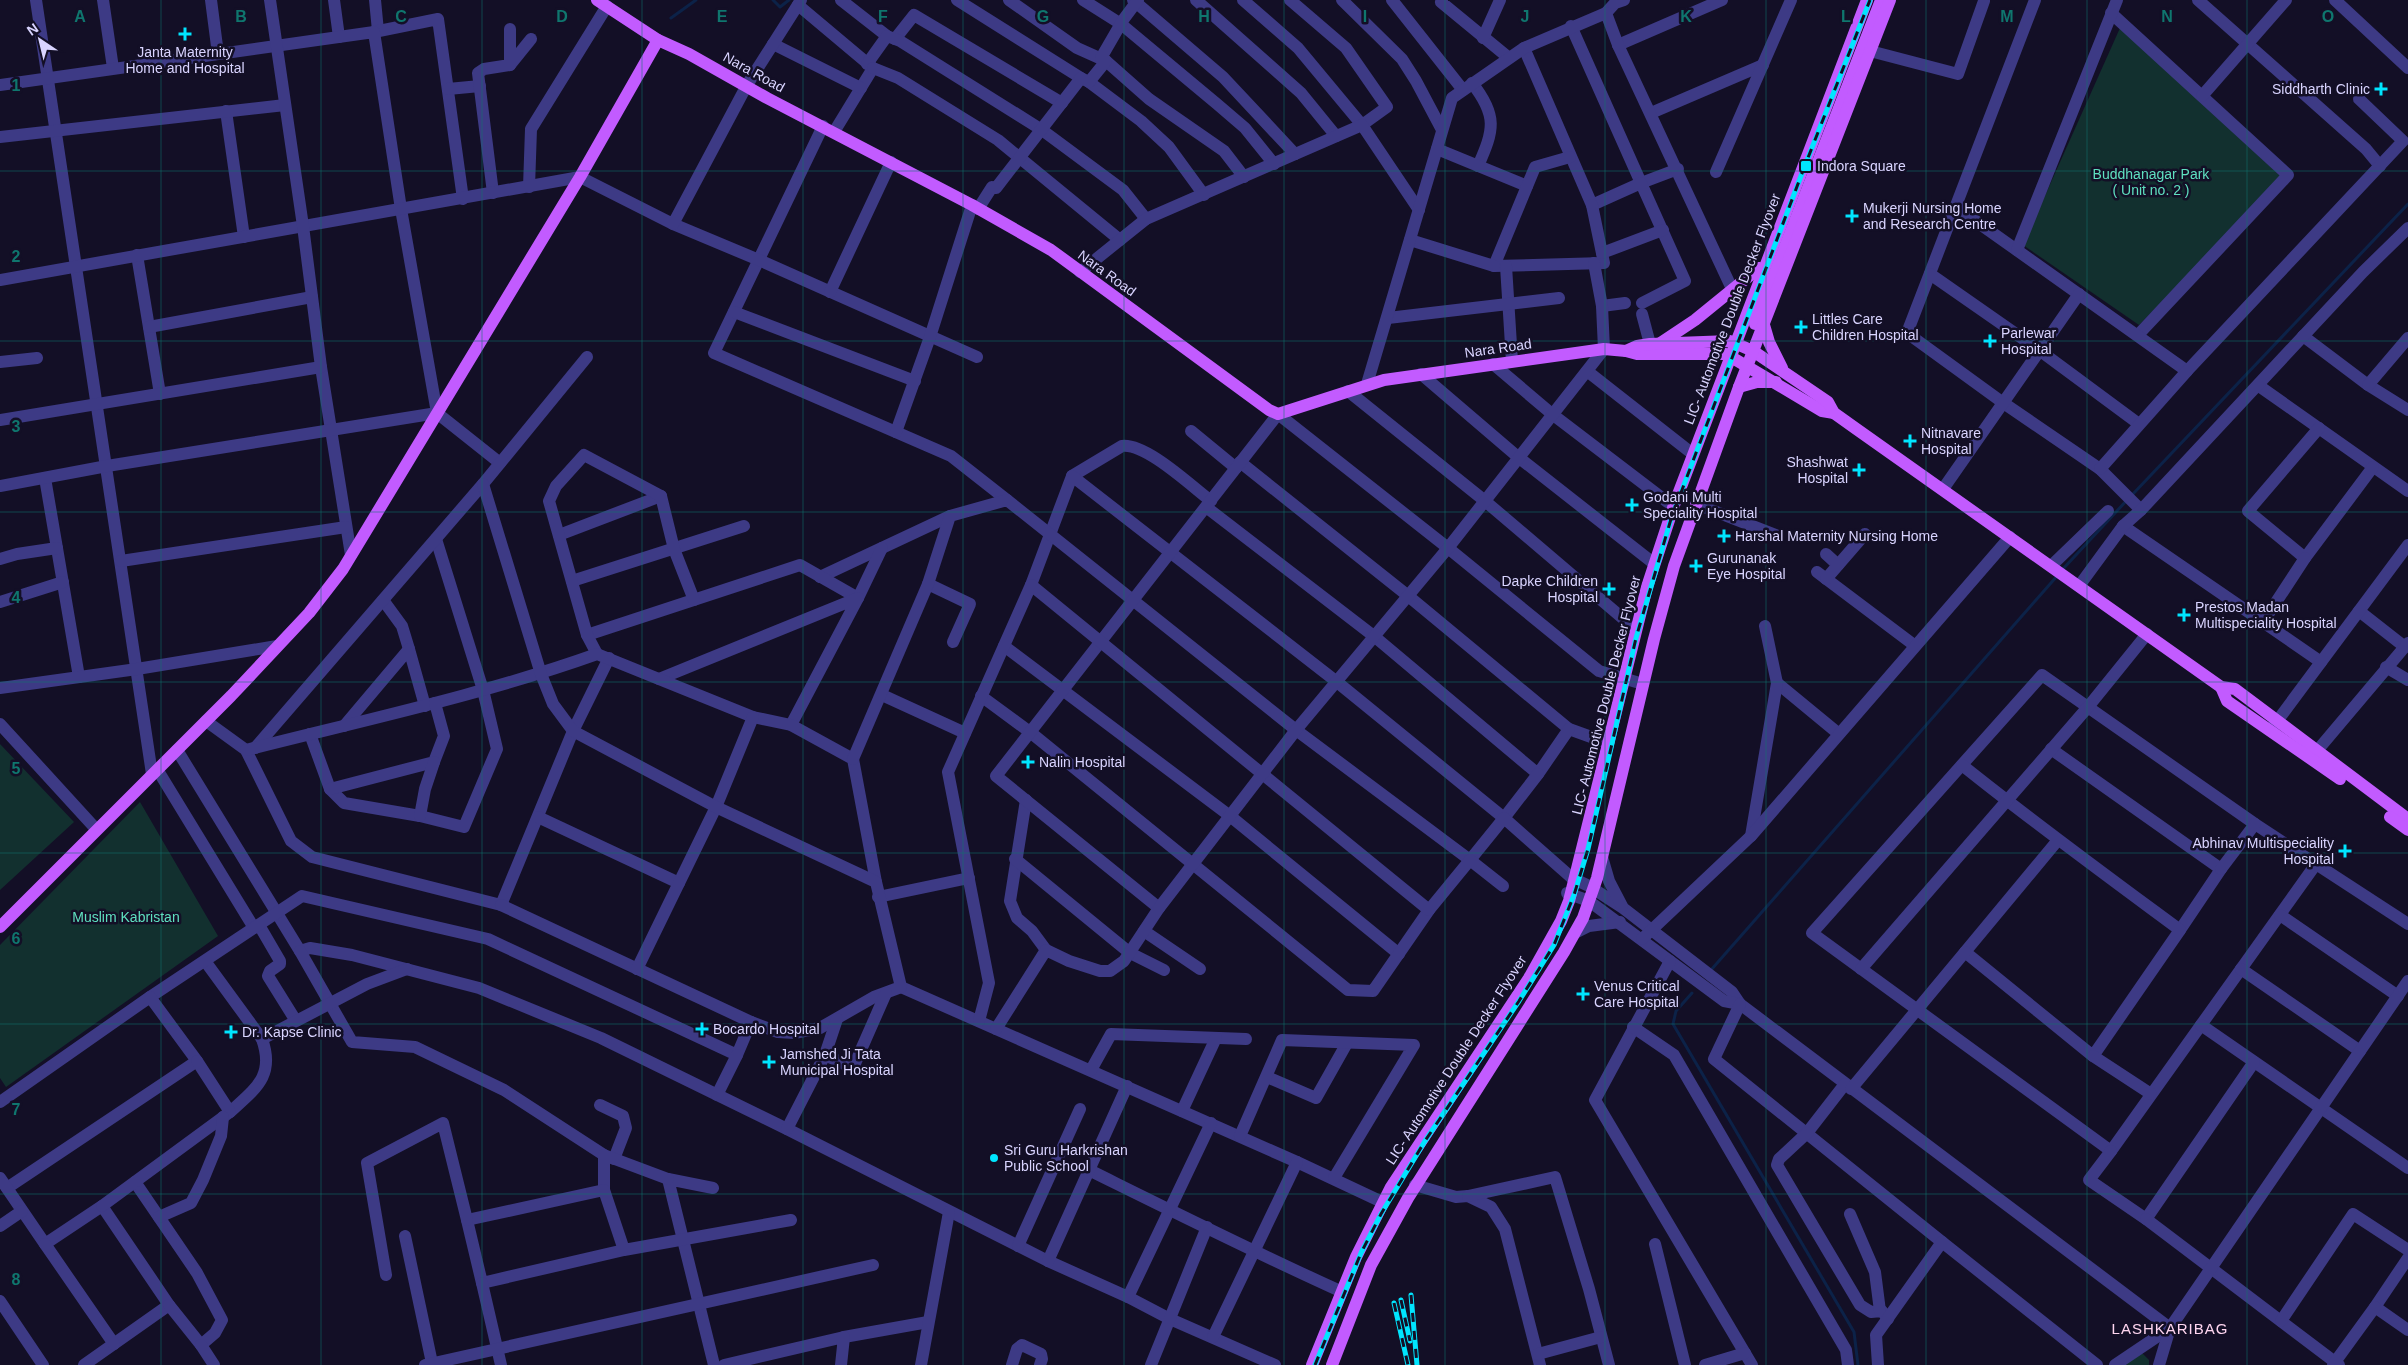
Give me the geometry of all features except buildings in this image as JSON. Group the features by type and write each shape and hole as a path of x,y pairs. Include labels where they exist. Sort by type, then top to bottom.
{"main road":[{"path":"1307,1365 1353,1254 1388,1185 1518,987 1547,936 1567,893 1633,627 1670,504 1730,341 1861,0"},
{"name":"LIC- Automotive Double Decker Flyover","path":"1312,1365 1356,1257 1391,1187 1529,978 1561,921 1569,901 1647,587 1674,505 1867,0"},
{"name":"LIC- Automotive Double Decker Flyover","path":"1326,1365 1367,1263 1380,1237 1403,1196 1546,973 1578,915 1591,875 1659,592 1768,290 1881,0"},
{"path":"1332,1365 1371,1264 1415,1185 1575,933 1591,895 1602,858 1643,684 1674,566 1739,387 1890,0"},
{"name":"Nara Road","path":"602,3 658,40 689,54 975,207 1051,250 1269,410 1278,414 1366,384 1512,361 1604,349 1637,354 1726,354"},
{"path":"0,927 206,721 309,613 351,555 580,177 658,40"},
{"path":"1654,344 1695,320 1759,268"},
{"path":"1764,325 1781,377"},
{"path":"1626,351 1637,346 1654,344 1730,341 1753,351 1781,377"},
{"path":"1726,354 1748,365 1781,377 1828,402 1834,413 2220,687 2235,690 2273,726 2348,785 2408,821"},
{"path":"1739,387 1781,377"},
{"path":"2273,726 2316,752 2408,821"}],"street":[{"path":"36,0 137,669 155,771 280,961 280,964 270,971 268,976 296,1021"},
{"path":"103,0 113,68"},
{"path":"211,0 218,54"},
{"path":"270,0 303,226 321,367 351,555"},
{"path":"334,0 339,37"},
{"path":"375,0 376,31 401,209 437,413 500,463"},
{"path":"841,0 891,37 951,72 1042,130 1123,190 1146,220"},
{"path":"958,0 1085,80 1141,121 1169,147 1204,194"},
{"path":"1009,0 1078,48 1106,61"},
{"path":"1083,0 1121,24 1245,128 1274,164"},
{"path":"1201,4 1217,0"},
{"path":"1244,0 1298,48 1362,125 1419,210"},
{"path":"1080,272 1146,220 1362,125 1387,108 1346,48 1290,0"},
{"path":"1342,0 1402,59 1442,130"},
{"path":"1392,0 1468,87 1483,97 1489,109 1492,128 1478,166"},
{"path":"1483,38 1500,0"},
{"path":"1618,45 1722,0"},
{"path":"1716,172 1791,0"},
{"path":"2035,0 1907,333 2002,402 2100,469 2139,508"},
{"path":"2017,250 2117,0"},
{"path":"2198,0 2366,149 2380,166"},
{"path":"2202,96 2286,0"},
{"path":"2335,0 2408,68"},
{"path":"1244,177 1224,151 1149,99 1101,58 1136,1 1223,78 1295,154"},
{"path":"1441,1 1509,58"},
{"path":"1366,384 1388,318 1452,98 1524,48 1571,26 1606,13 1616,1"},
{"path":"1870,51 1958,74 1984,1"},
{"path":"529,187 532,129 602,3"},
{"path":"673,224 747,86 799,3 870,66 898,78 998,140 1120,240"},
{"path":"1201,4 1301,93 1336,136"},
{"path":"1606,13 1618,45 1678,169 1733,290"},
{"path":"2111,13 2288,175 2138,335"},
{"path":"1062,103 914,15 891,37 870,66 861,88 829,129 759,260 714,353 951,456 1296,730 1503,886"},
{"path":"0,85 276,47 438,19 463,198"},
{"path":"1571,26 1685,282 1642,308 1654,344"},
{"path":"510,29 510,65"},
{"path":"493,193 480,86 480,71 510,65 531,39"},
{"path":"773,44 861,88"},
{"path":"1410,240 1500,266 1604,263 1592,205 1524,48"},
{"path":"896,432 975,207 992,187 996,188 1062,103 1106,61"},
{"path":"1651,113 1763,65"},
{"path":"448,89 480,86"},
{"path":"2100,469 2139,424 2403,141 2359,99"},
{"path":"0,137 285,105"},
{"path":"226,111 244,237"},
{"path":"1437,149 1528,186"},
{"path":"1512,361 1509,304 1500,266 1536,167 1570,157"},
{"path":"830,292 891,162"},
{"path":"1592,205 1678,169"},
{"path":"0,280 580,177 673,224 759,260 977,358"},
{"path":"1956,207 2188,371"},
{"path":"2074,582 2139,508 2259,386 2363,272 2408,228"},
{"path":"1602,253 1663,230"},
{"path":"137,255 160,394"},
{"path":"1026,800 1015,859 1010,901 1017,918 1032,931 1046,950 1069,961 1100,971 1110,971 1124,961 1159,908 1296,730 1376,637 1407,595 1448,548 1604,349 1602,306 1594,263"},
{"path":"1930,274 2039,350 2139,424"},
{"path":"1943,489 2079,294"},
{"path":"149,327 312,297"},
{"path":"1388,318 1559,298"},
{"path":"1602,306 1625,303"},
{"path":"734,312 915,381"},
{"path":"2304,336 2368,385 2408,410"},
{"path":"2368,385 2408,338"},
{"path":"251,749 436,539 587,357"},
{"path":"0,362 37,358"},
{"path":"1493,364 1552,414 1670,504"},
{"path":"0,420 321,367"},
{"path":"1587,371 1689,451"},
{"path":"1421,374 1518,458 1652,562"},
{"path":"2259,386 2408,491"},
{"path":"1348,391 1485,501 1633,627"},
{"path":"0,486 107,466 437,413"},
{"path":"1159,908 996,776 1278,414 1448,548 1598,671 1643,684"},
{"path":"2305,558 2248,511 2319,428"},
{"path":"1191,431 1407,595 1569,729 1605,742"},
{"path":"979,1021 989,982 948,772 1031,585 1072,476 1122,446 1128,445 1152,456 1208,504 1376,637 1538,774"},
{"path":"694,600 674,548 661,496 584,455 556,486 549,501 587,635 603,656 753,718 791,725 853,759"},
{"path":"2263,622 2305,558 2373,466"},
{"path":"1072,476 1337,682 1504,818 1620,922 1724,1001 1740,1004"},
{"path":"45,478 79,677"},
{"path":"483,484 541,674 554,704 573,730 716,807 876,882"},
{"path":"559,535 661,496"},
{"path":"820,577 950,516 1007,500"},
{"path":"1696,504 1778,536"},
{"path":"2052,567 2108,511"},
{"path":"901,987 878,896 853,759 928,584 950,516"},
{"path":"121,561 346,526"},
{"path":"572,581 744,526"},
{"path":"2123,526 2321,662"},
{"path":"1864,534 1838,565 1822,575 1914,645"},
{"path":"1642,939 1653,931 1751,836 1914,645 2010,537"},
{"path":"310,734 330,789 344,803 420,816 464,826 497,749 483,690 436,539"},
{"path":"2273,726 2408,545"},
{"path":"0,559 17,554 57,548"},
{"path":"791,725 858,598 882,548"},
{"path":"1826,554 1838,565"},
{"path":"587,635 800,565 858,598"},
{"path":"0,602 63,582"},
{"path":"928,584 970,604 952,642"},
{"path":"1031,585 1100,643 1264,773 1429,910"},
{"path":"659,679 858,598"},
{"path":"383,600 402,626 430,705 444,736 424,789 420,816"},
{"path":"2316,752 2386,666 2406,645 2359,611"},
{"path":"1751,836 1777,683 1765,626"},
{"path":"1861,969 2088,707 2147,634"},
{"path":"0,688 137,669 277,646"},
{"path":"1004,646 1230,816 1399,954"},
{"path":"344,726 409,649"},
{"path":"251,749 430,705 603,656"},
{"path":"501,905 603,656"},
{"path":"2386,666 2408,680"},
{"path":"2111,1151 1812,933 2042,676 2255,824 2408,924"},
{"path":"1777,683 1839,734"},
{"path":"882,695 965,733"},
{"path":"982,696 1030,732 1348,990 1373,991 1429,910 1504,818 1538,774 1569,729"},
{"path":"638,969 716,807 753,718"},
{"path":"206,721 251,749 291,841 312,857 501,905 752,1022 778,1032 794,1033 820,1028 901,987 1240,1136 1380,1201"},
{"path":"0,724 96,829"},
{"path":"2051,749 2221,869"},
{"path":"177,750 300,951 352,1042 415,1047 504,1090 609,1157 668,1179 713,1188"},
{"path":"330,789 434,762"},
{"path":"1962,765 2006,801 2180,930"},
{"path":"538,817 679,883"},
{"path":"2093,1056 2221,869 2255,824"},
{"path":"1884,1315 1871,1312 1860,1305 1777,1165 1779,1159 1807,1133 1917,1009 2058,840"},
{"path":"1602,858 1609,880 1624,908"},
{"path":"1015,859 1130,953 1164,970"},
{"path":"2316,864 2089,1180 2211,1267 2336,1364 2408,1258"},
{"path":"878,896 969,878"},
{"path":"1567,893 1591,895 1624,908 1732,992 1740,1004 2170,1328"},
{"path":"0,1102 150,997 302,896 488,939 737,1055"},
{"path":"2280,914 2398,996"},
{"path":"1575,933 1589,926 1620,922"},
{"path":"1144,931 1200,969"},
{"path":"300,951 310,948 380,961 488,991 601,1038 787,1128 1048,1262 1275,1365"},
{"path":"996,1029 1046,950"},
{"path":"1965,952 2093,1056 2151,1094"},
{"path":"45,1244 102,1206 227,1114 260,1084 268,1057 262,1039 205,960"},
{"path":"1670,961 1595,1100 1752,1365"},
{"path":"262,1039 367,984 407,969"},
{"path":"2241,969 2360,1051"},
{"path":"2159,1365 2170,1328 2408,981"},
{"path":"825,1056 853,1068 886,993"},
{"path":"150,997 197,1061 227,1114 221,1136 203,1180 191,1202 158,1217"},
{"path":"1740,1004 1714,1059 2098,1365"},
{"path":"787,1128 825,1056 837,1019"},
{"path":"717,1095 752,1022"},
{"path":"2201,1025 2408,1168"},
{"path":"1633,1028 1674,1055 1846,1350 1848,1365"},
{"path":"1091,1070 1111,1034 1246,1040"},
{"path":"1182,1111 1216,1038"},
{"path":"1240,1136 1268,1077 1282,1040 1414,1045 1334,1178"},
{"path":"1268,1077 1316,1098 1347,1043"},
{"path":"114,1344 3,1183 197,1061"},
{"path":"2146,1219 2254,1062"},
{"path":"1048,1262 1127,1086"},
{"path":"600,1105 623,1116 626,1128 609,1157 604,1190 624,1250"},
{"path":"1018,1246 1080,1109"},
{"path":"386,1275 367,1163 443,1123 501,1365"},
{"path":"1128,1297 1171,1210 1210,1123"},
{"path":"1213,1337 1297,1162"},
{"path":"1089,1170 1208,1227 1253,1251 1338,1290"},
{"path":"1415,1185 1456,1197 1555,1177 1609,1365"},
{"path":"668,1179 714,1365"},
{"path":"135,1182 197,1273 222,1320 215,1333 201,1345"},
{"path":"467,1220 604,1190"},
{"path":"1468,1196 1491,1207 1505,1229 1539,1360 1602,1337"},
{"path":"102,1206 169,1306 201,1345 214,1365"},
{"path":"0,1226 22,1211"},
{"path":"921,1365 949,1212"},
{"path":"1850,1214 1875,1272 1884,1315"},
{"path":"2281,1321 2353,1214 2408,1250"},
{"path":"482,1283 624,1250 791,1220"},
{"path":"1151,1365 1208,1227"},
{"path":"405,1236 429,1364 872,1266"},
{"path":"1878,1365 1876,1335 1884,1315 1942,1242"},
{"path":"1655,1244 1685,1365"},
{"path":"0,1301 43,1365"},
{"path":"84,1365 169,1306"},
{"path":"2375,1307 2408,1330"},
{"path":"724,1365 844,1337 928,1322"},
{"path":"2115,1365 2170,1328"},
{"path":"841,1365 844,1337"},
{"path":"1012,1365 1017,1349 1022,1345 1041,1354 1040,1365"},
{"path":"1706,1365 1745,1353"}],"green space":[{"name":"Buddhanagar Park ( Unit no. 2 )","path":"2120,28 2283,178 2139,325 2023,245"},
{"path":"0,744 74,822 0,890"},
{"name":"Muslim Kabristan","path":"140,802 218,936 6,1087 0,1078 0,945"},
{"path":"2135,1354 2143,1354 2149,1360 2149,1365 2122,1365"}],"waterway":[{"path":"671,18 696,0"},
{"path":"773,0 780,7 789,0"},
{"path":"2132,495 2408,204"},
{"path":"2062,570 2128,499"},
{"path":"1711,970 2058,575"},
{"path":"1692,993 1676,1011 1673,1024 1854,1332 1858,1365"}],"railway":[{"path":"1315,1365 1361,1253 1381,1214 1425,1141 1519,1001 1554,945 1574,895 1588,849 1636,638 1671,519 1870,0"},
{"path":"1411,1295 1417,1365"},
{"path":"1401,1300 1410,1341"},
{"path":"1394,1303 1408,1365"}],"place":[{"name":"Janta Maternity Home and Hospital","path":"185,34"},
{"name":"Siddharth Clinic","path":"2381,89"},
{"name":"Indora Square","path":"1806,166"},
{"name":"Mukerji Nursing Home and Research Centre","path":"1852,216"},
{"name":"Littles Care Children Hospital","path":"1801,327"},
{"name":"Parlewar Hospital","path":"1990,341"},
{"name":"Nitnavare Hospital","path":"1910,441"},
{"name":"Shashwat Hospital","path":"1859,470"},
{"name":"Godani Multi Speciality Hospital","path":"1632,505"},
{"name":"Harshal Maternity Nursing Home","path":"1724,536"},
{"name":"Gurunanak Eye Hospital","path":"1696,566"},
{"name":"Dapke Children Hospital","path":"1609,589"},
{"name":"Prestos Madan Multispeciality Hospital","path":"2184,615"},
{"name":"Nalin Hospital","path":"1028,762"},
{"name":"Abhinav Multispeciality Hospital","path":"2345,851"},
{"name":"Venus Critical Care Hospital","path":"1583,994"},
{"name":"Bocardo Hospital","path":"702,1029"},
{"name":"Dr. Kapse Clinic","path":"231,1032"},
{"name":"Jamshed Ji Tata Municipal Hospital","path":"769,1062"},
{"name":"Sri Guru Harkrishan Public School","path":"994,1158"}],"district":[{"name":"LASHKARIBAG","path":"2170,1328"}]}
